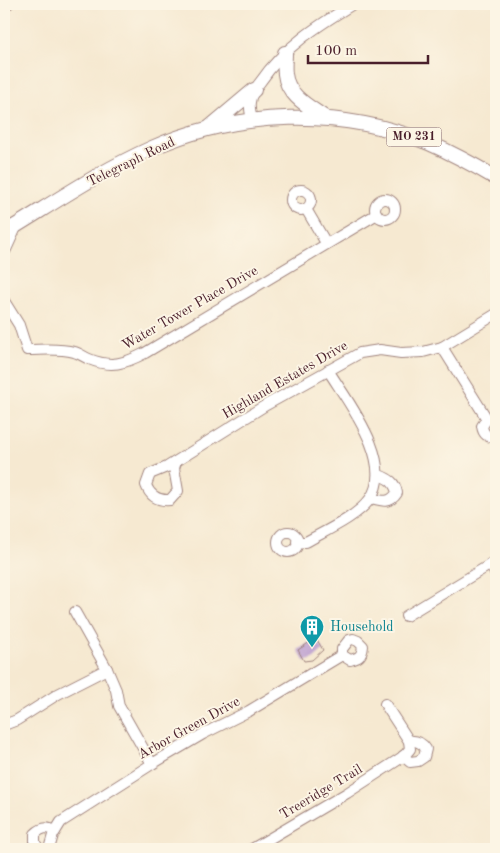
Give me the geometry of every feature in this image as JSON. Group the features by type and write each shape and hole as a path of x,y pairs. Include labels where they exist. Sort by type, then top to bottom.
{"main road":[{"path":"285,53 285,75 293,93 300,101 324,118"},
{"path":"207,129 254,90"},
{"name":"Telegraph Road","path":"9,230 124,162 152,148 207,129 252,121 324,118 362,123 407,135 450,152 496,178"},
{"path":"4,248 9,230"}],"street":[{"path":"4,6 8,4"},
{"path":"252,121 250,105 254,90 270,68 317,26 353,4"},
{"path":"306,208 326,243"},
{"name":"Water Tower Place Drive","path":"4,301 18,325 27,350 56,349 75,352 104,364 115,365 145,353 376,214"},
{"name":"Highland Estates Drive","path":"176,462 266,405 360,353 380,350 401,353 423,352 442,347 496,314"},
{"path":"442,347 492,419 483,424 483,431 489,437 496,436"},
{"path":"297,542 306,542 350,516 371,498 379,475 375,451 328,370"},
{"path":"371,498 385,502 393,499 398,494 396,486 390,480 379,475"},
{"path":"406,616 493,563 496,575"},
{"path":"75,612 107,669 116,690 119,706 152,764"},
{"name":"Arbor Green Drive","path":"49,849 55,831 61,822 152,764 203,734 249,711 342,655"},
{"path":"4,725 18,720 58,694 107,669"},
{"path":"385,704 409,741 410,748 403,756 410,762 418,762 424,757 426,749 422,743 414,740 409,741"},
{"name":"Treeridge Trail","path":"252,849 403,756"},
{"path":"39,849 35,843 34,834 44,828 50,828 55,831"}],"building":[{"name":"Household","path":"316,638 323,650 312,660 304,661 298,650"}],"place":[{"name":"Household","path":"312,648"}]}
